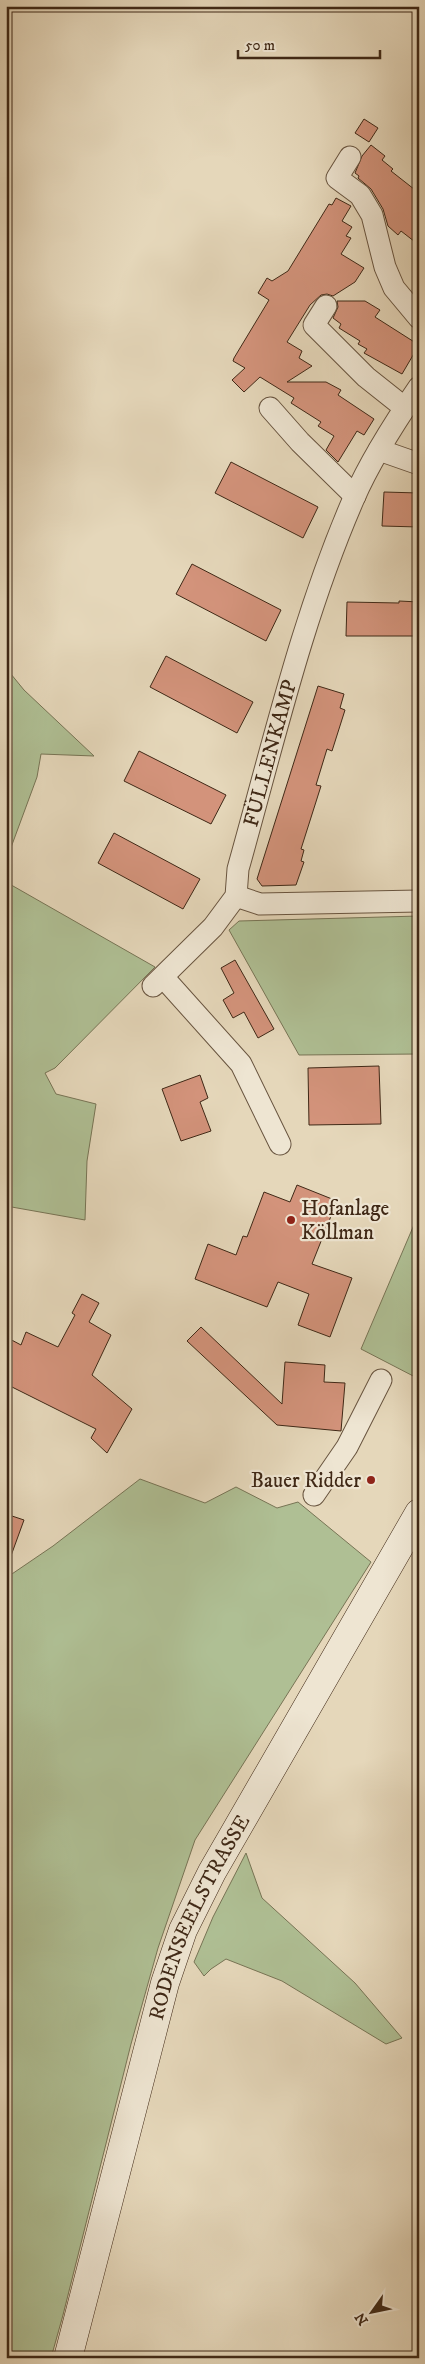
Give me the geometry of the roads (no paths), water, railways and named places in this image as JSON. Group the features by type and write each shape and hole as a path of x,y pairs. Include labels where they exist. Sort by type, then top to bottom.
{"main road":[{"name":"RODENSEELSTRASSE","path":"68,2358 165,1983 183,1930 212,1872 419,1513"}],"street":[{"path":"350,157 337,178 360,195 372,215 385,267 394,288 419,318"},
{"path":"326,306 314,325 366,377 405,408"},
{"name":"FÜLLENKAMP","path":"236,896 238,869 326,567 355,496 379,450 419,387"},
{"path":"270,408 300,442 355,496"},
{"path":"379,450 419,464"},
{"path":"280,1144 242,1064 158,982 213,927 236,896 260,904 419,901"},
{"path":"314,1495 347,1447 381,1380"}],"place":[{"name":"Hofanlage Köllman","path":"291,1220"},
{"name":"Bauer Ridder","path":"371,1480"}]}
